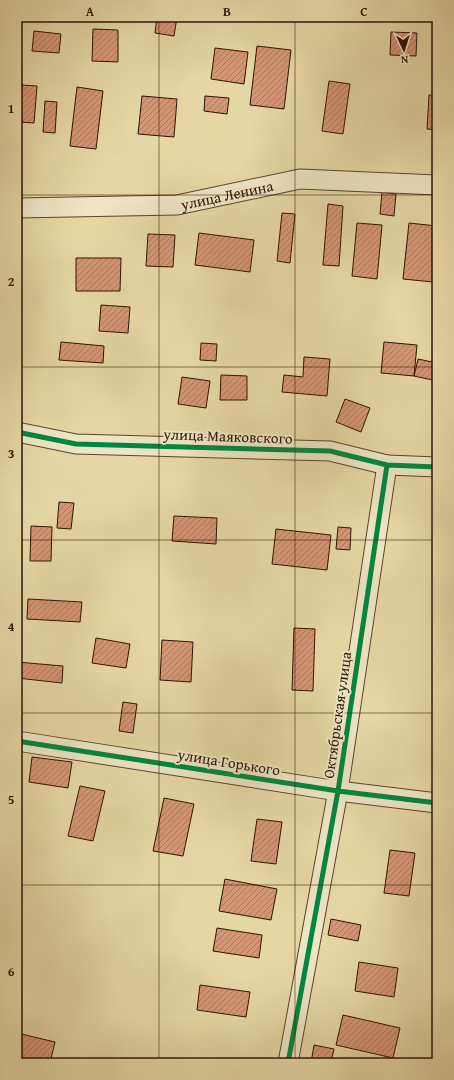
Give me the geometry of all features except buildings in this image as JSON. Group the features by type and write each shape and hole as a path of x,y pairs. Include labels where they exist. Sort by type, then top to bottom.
{"street":[{"name":"улица Ленина","path":"17,208 178,205 300,179 437,186"},
{"name":"улица Маяковского","path":"17,432 76,444 330,451 387,465 437,467"},
{"name":"Октябрьская улица","path":"288,1063 338,791 387,465"},
{"name":"улица Горького","path":"17,740 338,791 437,803"}],"cycle path":[{"path":"17,432 76,444 330,451 387,465 437,467"},
{"path":"288,1063 338,791 387,465"},
{"path":"17,741 338,791 437,803"}]}
